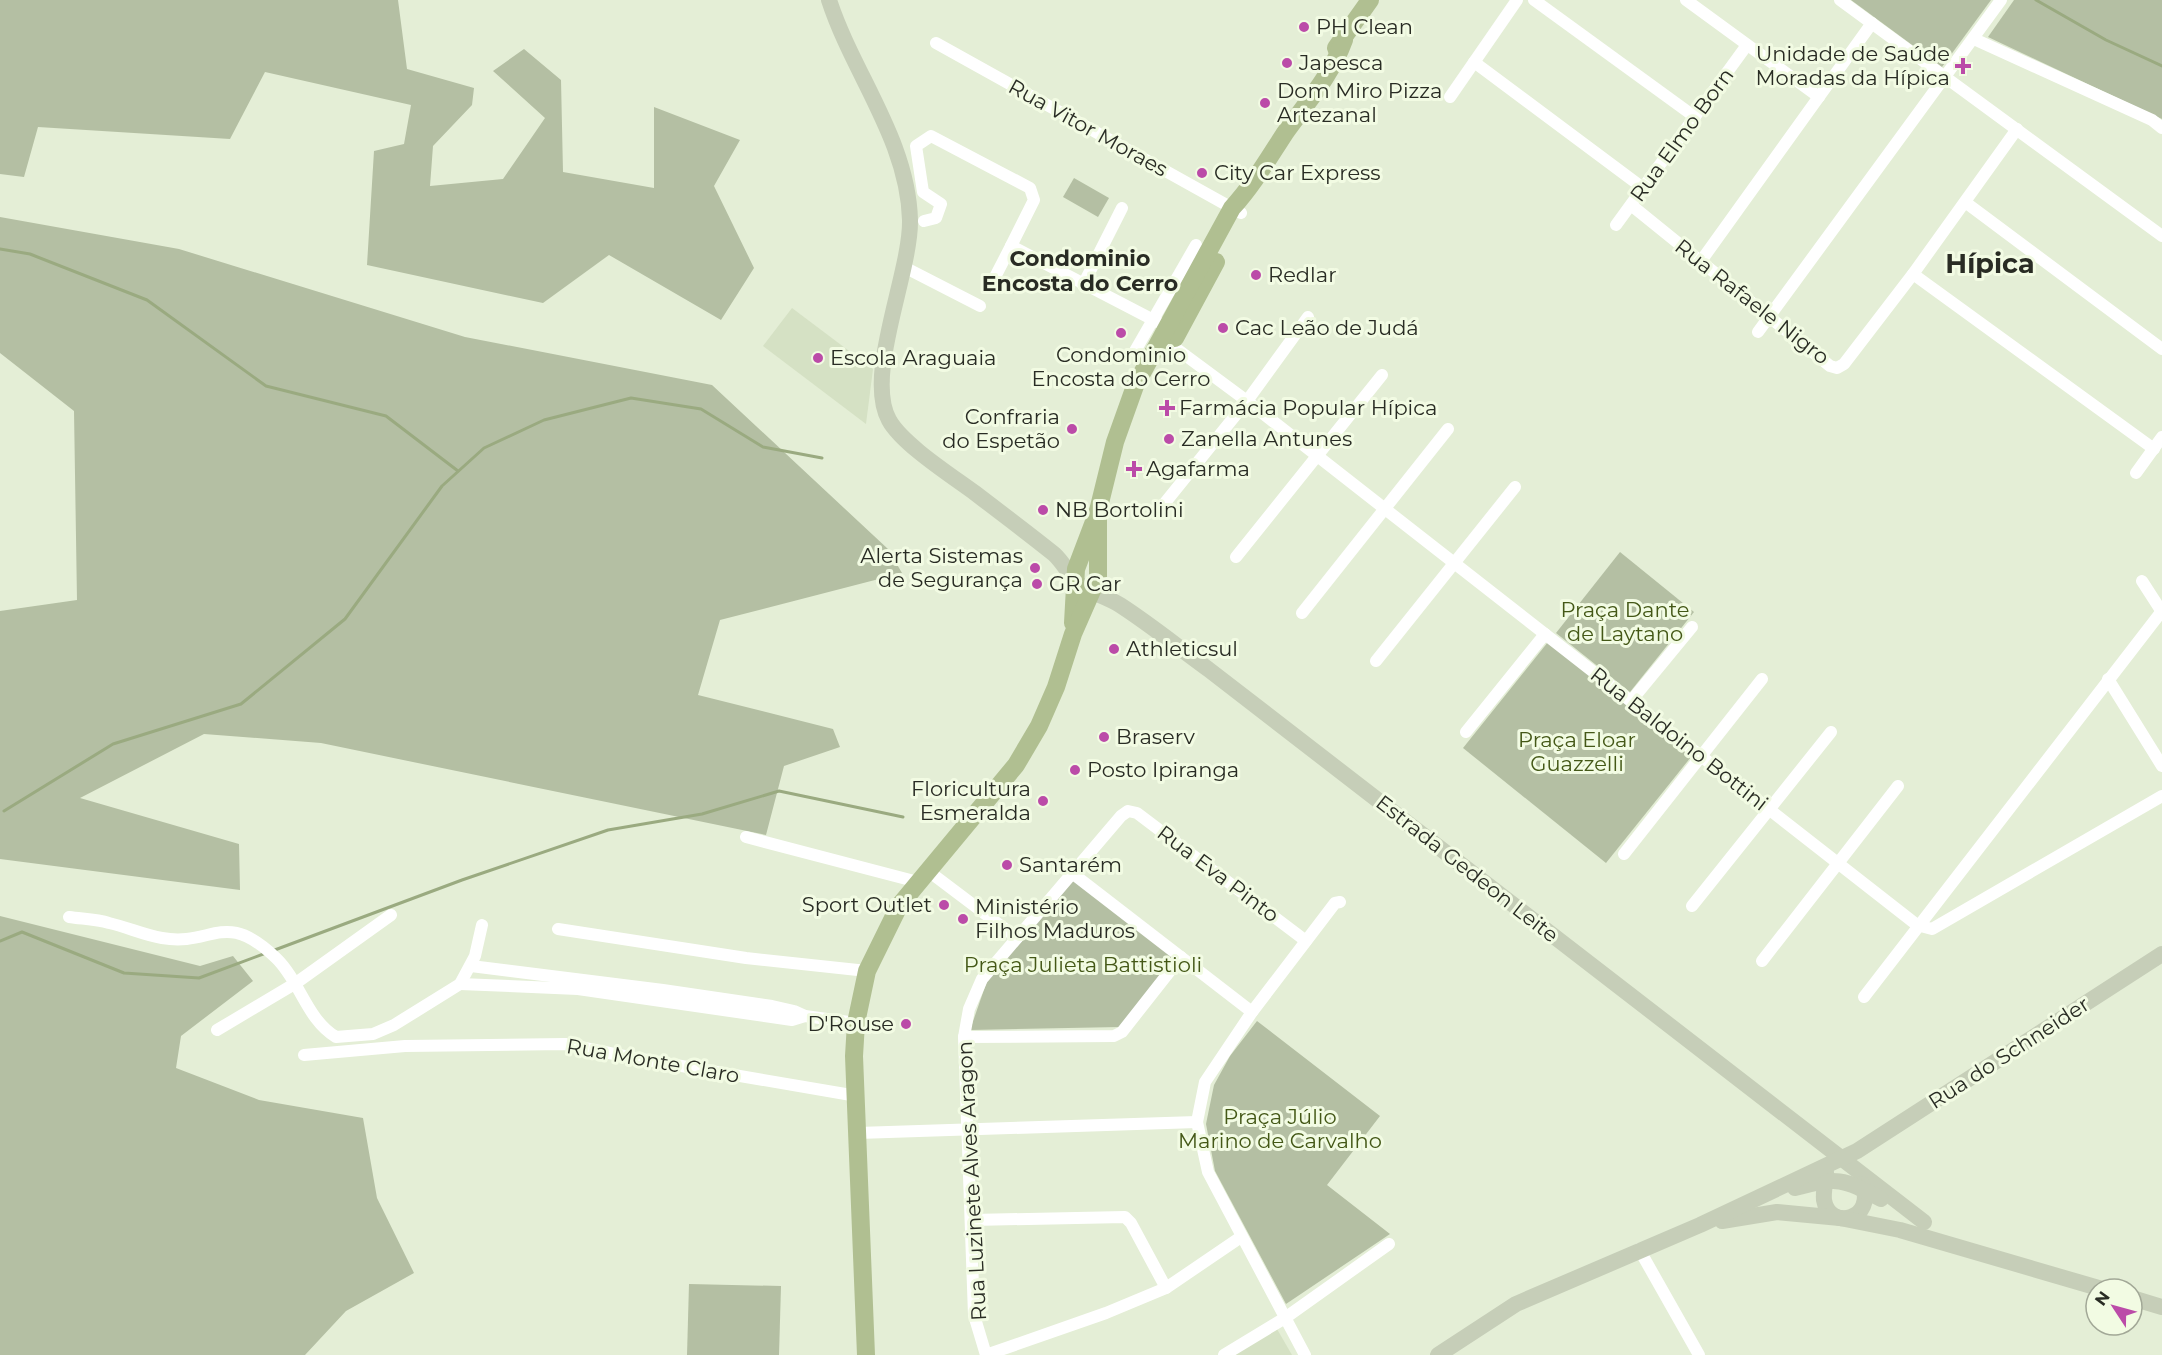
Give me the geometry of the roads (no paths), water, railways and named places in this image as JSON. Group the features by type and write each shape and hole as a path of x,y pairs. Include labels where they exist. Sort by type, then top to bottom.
{"main road":[{"name":"Estrada Gedeon Leite","path":"829,0 837,26 889,134 905,180 910,221 904,267 882,374 882,397 889,420 914,446 1055,555 1085,588 1120,604 1208,669 1814,1135 1838,1163"},
{"path":"1073,634 1075,579 1079,558 1098,512 1115,442 1129,410 1145,390 1163,332 1307,98 1335,65 1344,40 1370,0"},
{"path":"866,1355 854,1056 856,1023 867,971 899,906 1016,765 1048,706 1099,568 1098,512"},
{"path":"1055,555 1088,560 1099,568"},
{"name":"Estrada Gedeon Leite","path":"1099,568 1107,587 1120,604"},
{"name":"Rua do Schneider","path":"1700,1225 1838,1163 2162,954"},
{"path":"1853,1159 1865,1190 1866,1197 1862,1209 1853,1217 1840,1218 1826,1207 1824,1194 1838,1163 1853,1159"},
{"path":"1838,1163 1852,1183 1973,1252"},
{"path":"1856,1169 1924,1222"},
{"path":"1438,1355 1516,1304 1639,1249 1700,1225 1777,1212 1840,1218 1900,1230 2084,1284"},
{"path":"2144,1302 2162,1307"}],"street":[{"path":"1450,97 1517,0"},
{"path":"1534,0 1695,117"},
{"path":"1686,0 1819,97"},
{"path":"1840,0 2162,236"},
{"path":"1758,332 2001,1"},
{"path":"1701,261 1872,23"},
{"path":"1974,39 2152,120 2162,128"},
{"name":"Rua Vitor Moraes","path":"936,43 1237,211"},
{"name":"Rua Elmo Born","path":"1616,225 1747,45"},
{"path":"1474,62 1643,188"},
{"name":"Rua Rafaele Nigro","path":"1631,205 1768,318 1830,366 1837,368 1844,364 1913,274 2017,129"},
{"path":"924,220 936,218 941,207 923,192 915,153 916,146 931,136 1030,188 1034,194 1034,200 994,279"},
{"path":"1965,202 2162,349"},
{"path":"1083,285 1122,208"},
{"path":"1135,351 1163,332 1196,245"},
{"name":"Rua Baldoino Bottini","path":"1011,246 1163,332 1246,401 1917,925"},
{"path":"904,267 980,306"},
{"path":"1913,274 2154,449"},
{"path":"1164,504 1246,401 1308,317"},
{"path":"1236,557 1382,375"},
{"path":"1302,613 1448,429"},
{"path":"2136,473 2162,437"},
{"path":"1376,661 1515,487"},
{"path":"1864,997 1917,925 2162,612 2142,581"},
{"path":"1632,701 1692,627"},
{"path":"1466,732 1545,634"},
{"path":"1624,854 1762,679"},
{"path":"2108,679 2162,766"},
{"path":"1692,906 1831,732"},
{"path":"1762,961 1898,786"},
{"path":"1917,925 1932,929 2162,796"},
{"name":"Rua Luzinete Alves Aragon","path":"986,1355 974,1315 964,1037 969,1009 982,979 1121,816 1128,811"},
{"name":"Rua Eva Pinto","path":"1128,811 1137,813 1306,941"},
{"path":"746,837 922,876 1017,938"},
{"path":"1072,873 1252,1012"},
{"path":"1305,1355 1208,1172 1197,1122 1205,1082 1252,1012 1335,903 1340,902"},
{"path":"217,1030 296,983 391,915"},
{"path":"69,917 107,922 160,938 178,940 215,932 242,932 278,960 296,983 320,1024 336,1037 372,1034 394,1025 460,984 471,966 482,925"},
{"path":"558,929 746,958 867,971"},
{"path":"964,1037 1114,1036 1122,1032 1181,957"},
{"path":"471,966 662,996"},
{"path":"460,984 578,989 772,1006 805,1016 856,1023"},
{"name":"Rua Monte Claro","path":"304,1055 405,1046 565,1044 857,1096"},
{"path":"858,1133 1197,1122"},
{"path":"972,1220 1125,1217 1131,1223 1166,1288"},
{"path":"986,1355 1106,1313 1166,1288 1241,1237"},
{"path":"1224,1355 1285,1318 1389,1244"},
{"path":"1639,1249 1699,1355"}],"waterway":[{"path":"2036,0 2106,40 2162,66"},
{"path":"0,249 30,254 147,300 266,386 386,416 458,471"},
{"path":"4,811 113,744 241,704 345,619 442,486 484,448 544,420 631,398 701,409 763,447 822,458"},
{"path":"272,951 462,880 608,830 702,814 779,791 903,817"},
{"path":"0,941 22,932 124,973 199,978 266,953"}],"place":[{"name":"PH Clean","path":"1304,27"},
{"name":"Japesca","path":"1287,63"},
{"name":"Unidade de Saúde Moradas da Hípica","path":"1963,66"},
{"name":"Dom Miro Pizza Artezanal","path":"1265,103"},
{"name":"City Car Express","path":"1202,173"},
{"name":"Redlar","path":"1256,275"},
{"name":"Cac Leão de Judá","path":"1223,328"},
{"name":"Condominio Encosta do Cerro","path":"1121,333"},
{"name":"Escola Araguaia","path":"818,358"},
{"name":"Farmácia Popular Hípica","path":"1167,408"},
{"name":"Confraria do Espetão","path":"1072,429"},
{"name":"Zanella Antunes","path":"1169,439"},
{"name":"Agafarma","path":"1134,469"},
{"name":"NB Bortolini","path":"1043,510"},
{"name":"Alerta Sistemas de Segurança","path":"1035,568"},
{"name":"GR Car","path":"1037,584"},
{"name":"Athleticsul","path":"1114,649"},
{"name":"Braserv","path":"1104,737"},
{"name":"Posto Ipiranga","path":"1075,770"},
{"name":"Floricultura Esmeralda","path":"1043,801"},
{"name":"Santarém","path":"1007,865"},
{"name":"Sport Outlet","path":"944,905"},
{"name":"Ministério Filhos Maduros","path":"963,919"},
{"name":"D'Rouse","path":"906,1024"}],"district":[{"name":"Hípica","path":"1990,264"},
{"name":"Condominio Encosta do Cerro","path":"1080,270"}],"park label":[{"name":"Praça Dante de Laytano","path":"1625,622"},
{"name":"Praça Eloar Guazzelli","path":"1577,752"},
{"name":"Praça Julieta Battistioli","path":"1083,965"},
{"name":"Praça Júlio Marino de Carvalho","path":"1280,1129"}]}
